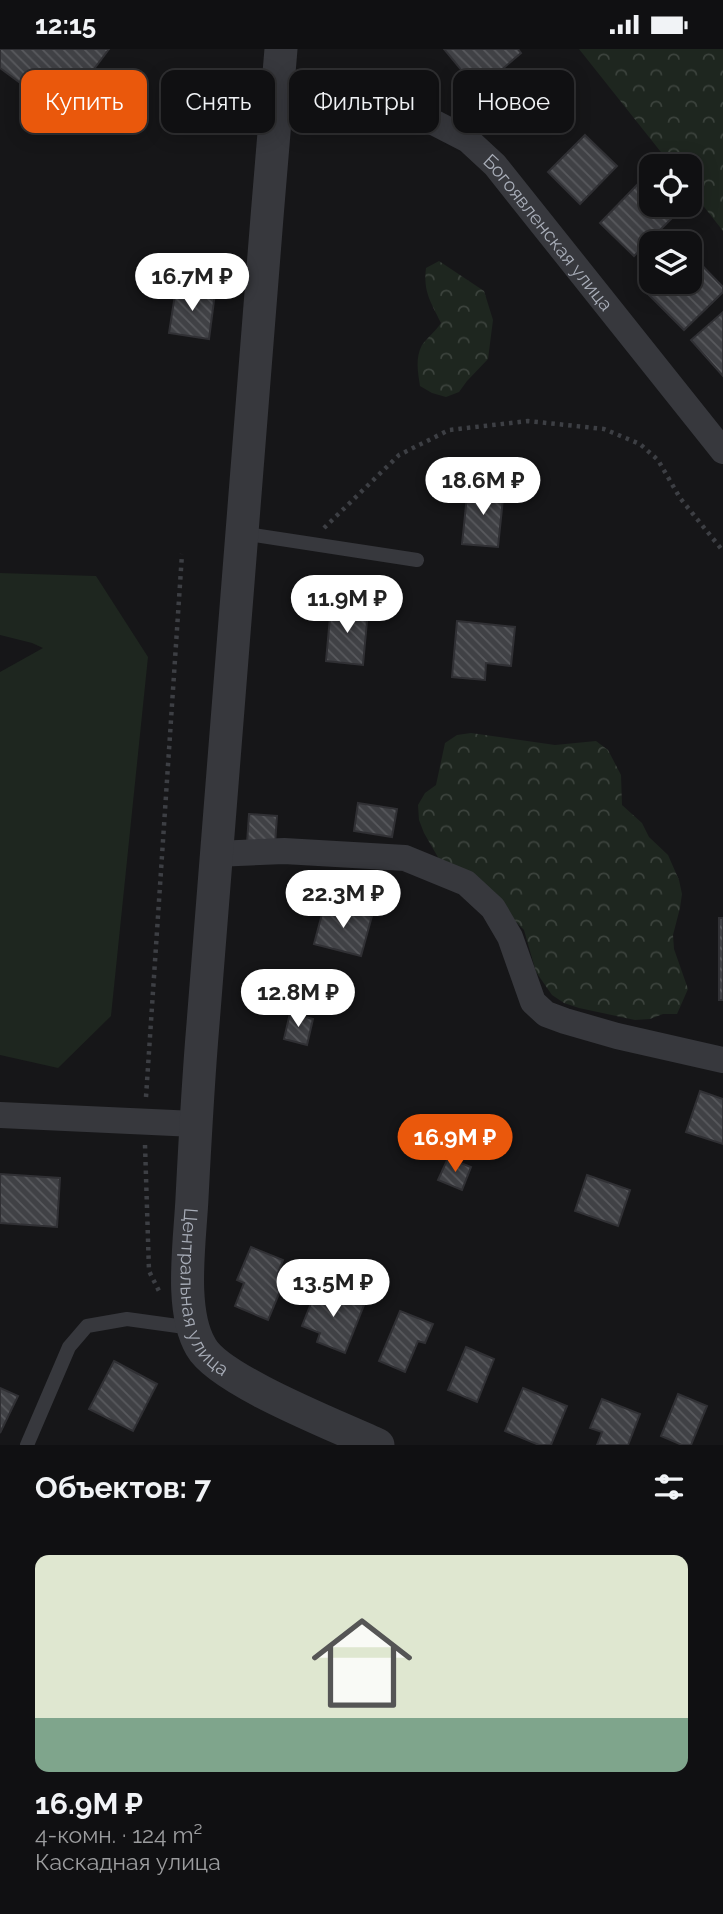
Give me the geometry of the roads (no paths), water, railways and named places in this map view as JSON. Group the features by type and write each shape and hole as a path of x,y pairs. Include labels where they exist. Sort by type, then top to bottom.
{"street":[{"name":"Центральная улица","path":"281,49 215,854 183,1327 202,1351 228,1373 265,1393 379,1445"},
{"name":"Богоявленская улица","path":"278,82 435,123 468,140 495,165 723,451"},
{"path":"215,854 284,851 405,858 466,883 492,908 510,937 533,1002 546,1014 617,1036 723,1060"},
{"path":"0,1115 195,1124"}],"lane":[{"path":"241,533 417,560"},
{"path":"27,1445 69,1347 88,1326 127,1319 183,1327"}]}
